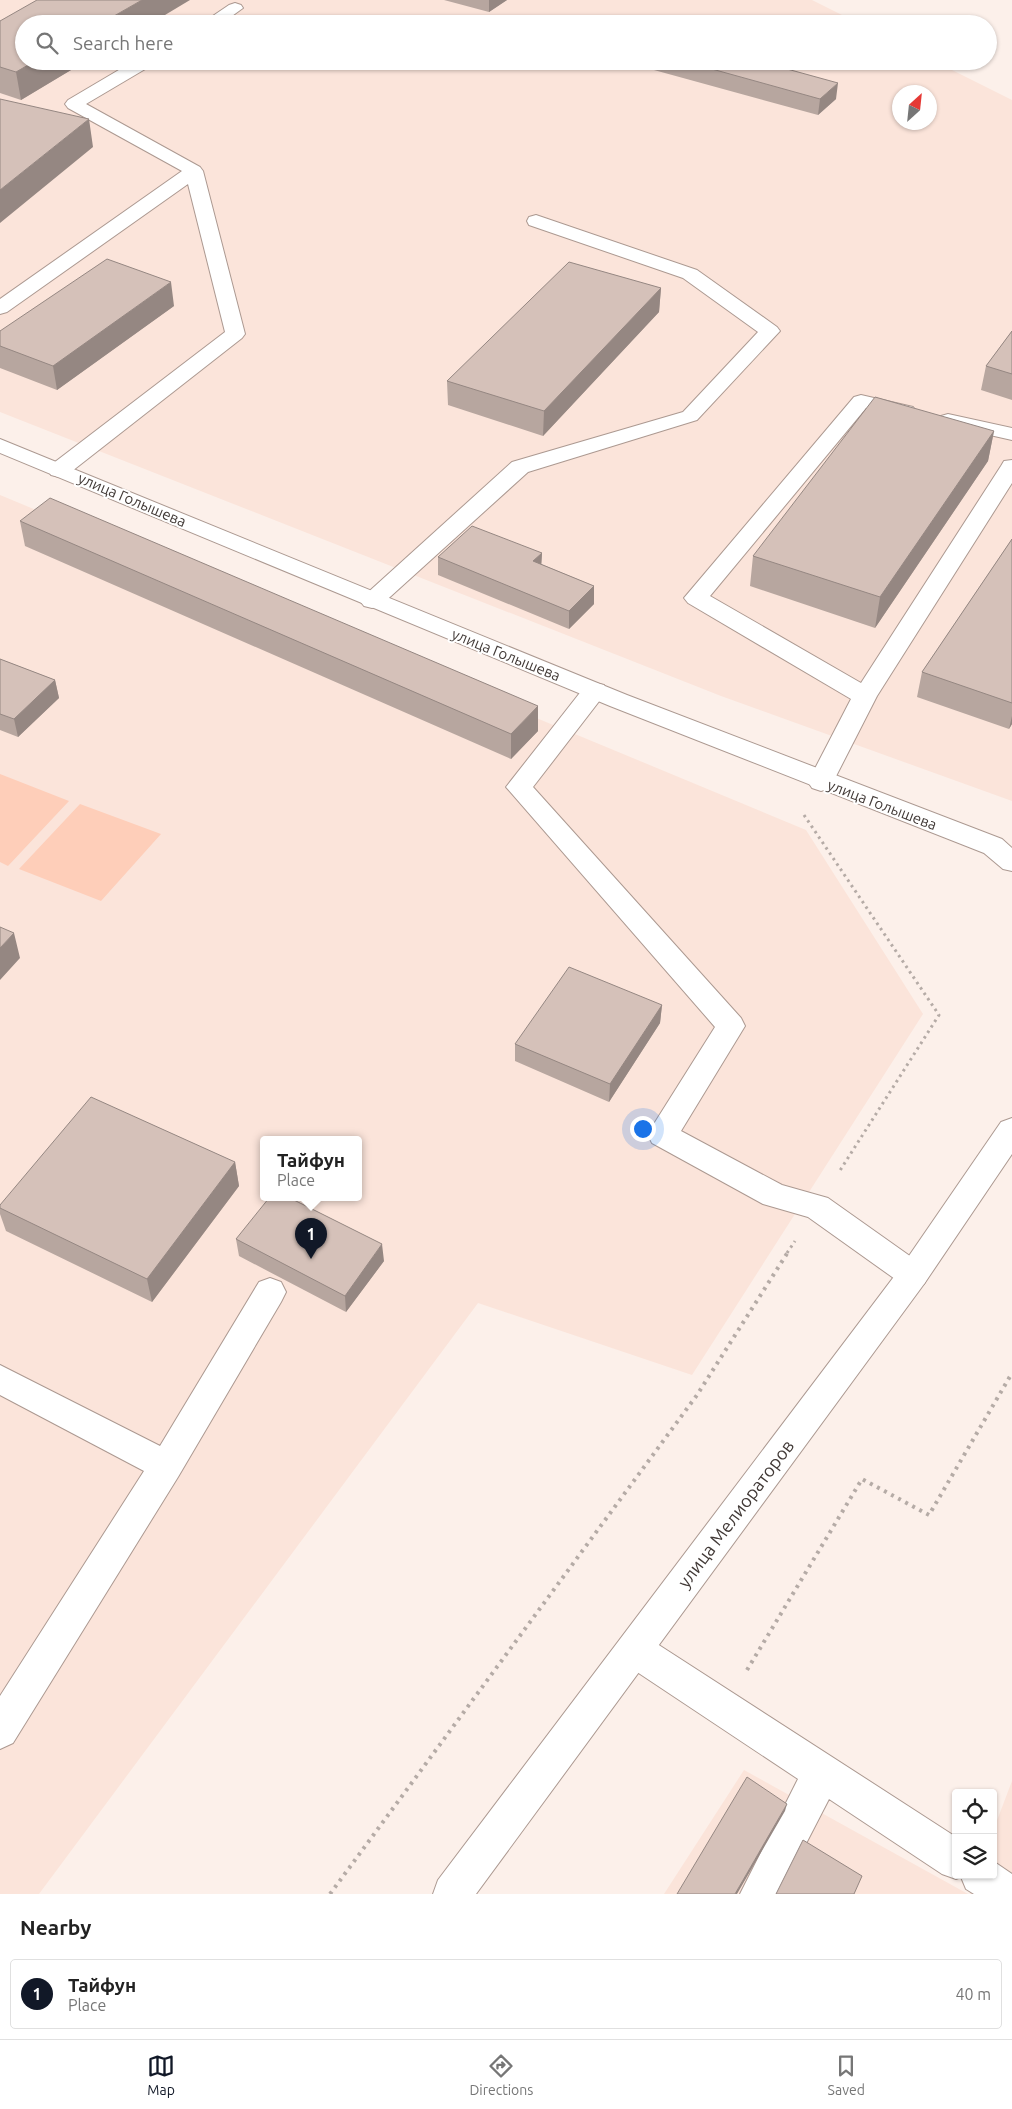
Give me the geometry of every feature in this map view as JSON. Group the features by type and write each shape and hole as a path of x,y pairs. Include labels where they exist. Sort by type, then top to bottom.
{"street":[{"path":"224,15 235,8"},
{"path":"59,470 235,334 194,172 74,104 131,70"},
{"path":"0,308 194,172"},
{"path":"372,601 520,467 690,416 770,331 690,274 536,221"},
{"path":"865,696 696,598 861,401 1012,434"},
{"name":"улица Голышева","path":"0,445 372,601 821,782 993,846 1012,862"},
{"path":"821,782 865,696 1012,466"},
{"path":"595,691 520,787 731,1026 663,1135 774,1195 817,1207 913,1275"},
{"name":"улица Мелиораторов","path":"452,1894 636,1650 913,1275 1012,1130"},
{"path":"0,1730 166,1466 270,1292"},
{"path":"0,1379 166,1466"},
{"path":"636,1650 952,1857"},
{"path":"759,1894 822,1772"},
{"path":"986,1879 1008,1894"}],"path":[{"path":"330,1894 697,1395 939,1015 802,813"},
{"path":"724,1708 862,1479 928,1515 1012,1373"}],"shaded area":[{"path":"0,0 812,0 842,15 15,15 15,70 952,70 1012,100 1012,801 721,696 0,412"},
{"path":"0,495 806,830 923,1014 692,1375 478,1303 39,1894 0,1894"},
{"path":"0,774 69,801 8,866 0,862"},
{"path":"80,804 161,834 101,901 19,869"},
{"path":"744,1770 968,1894 664,1894"},
{"path":"1012,1781 1012,1894 970,1894 976,1879 997,1879 997,1820"}],"building":[{"path":"37,0 142,0 116,15 15,15 15,70 19,70 16,72 0,67 0,21"},
{"path":"715,70 791,70 838,83 820,99"},
{"path":"0,99 89,119 0,190"},
{"path":"107,259 171,282 53,366 0,346 0,331"},
{"path":"569,262 661,288 544,411 447,381"},
{"path":"1012,331 1012,374 986,366"},
{"path":"875,397 994,431 880,597 753,556"},
{"path":"50,498 538,706 511,734 20,521"},
{"path":"472,526 542,553 533,561 594,586 569,611 438,557"},
{"path":"1012,539 1012,703 922,672"},
{"path":"0,659 55,680 14,719 0,714"},
{"path":"0,927 14,933 0,948"},
{"path":"569,967 662,1005 610,1084 515,1044"},
{"path":"91,1097 235,1162 147,1279 0,1208 0,1205"},
{"path":"267,1201 296,1201 382,1244 345,1296 236,1239"},
{"path":"747,1777 787,1804 735,1894 677,1894"},
{"path":"803,1840 862,1876 854,1894 776,1894"}],"place":[{"name":"Тайфун","path":"311,1259"}]}
